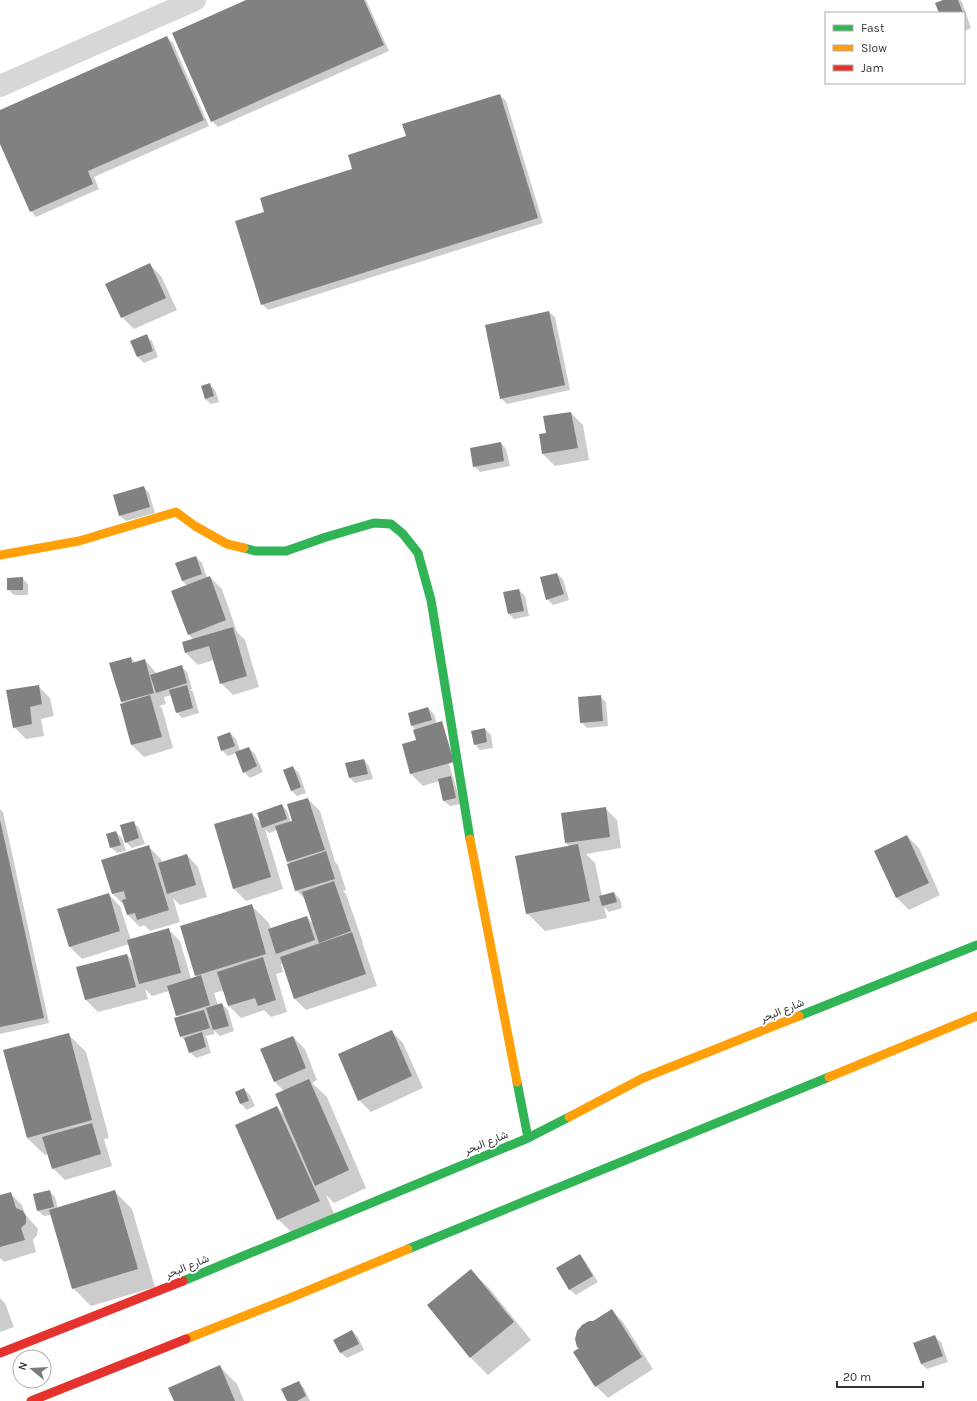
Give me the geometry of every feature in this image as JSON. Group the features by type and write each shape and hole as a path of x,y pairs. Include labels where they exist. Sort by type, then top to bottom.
{"main road":[{"path":"0,556 79,541 176,512 194,526 226,544 255,551 286,551 326,537 374,523 391,524 403,534 418,553 431,600 471,843 528,1138"},
{"name":"شارع البحر","path":"0,1353 149,1295 528,1138 643,1078 977,945"},
{"path":"31,1401 290,1298 977,1016"}],"street":[{"path":"0,86 195,0"}],"building":[{"path":"246,0 364,0 384,45 211,122 172,33"},
{"path":"943,0 958,0 963,12 939,12 935,3"},
{"path":"167,36 204,120 88,171 93,184 30,212 0,144 0,110"},
{"path":"500,94 538,218 261,305 235,221 264,212 260,198 352,169 348,155 406,136 402,124"},
{"path":"150,263 166,298 121,318 105,284"},
{"path":"549,311 565,385 500,399 485,325"},
{"path":"147,334 153,351 137,357 130,341"},
{"path":"210,383 214,396 205,399 201,386"},
{"path":"571,412 578,448 542,454 539,434 546,433 543,416"},
{"path":"501,442 504,461 473,467 470,448"},
{"path":"144,486 150,507 119,516 113,495"},
{"path":"196,556 202,574 182,581 175,563"},
{"path":"557,573 564,594 546,600 540,577"},
{"path":"210,576 226,620 188,635 171,591"},
{"path":"23,577 23,590 7,590 7,578"},
{"path":"519,589 524,611 508,614 503,592"},
{"path":"233,627 247,676 220,684 209,646 185,653 182,642"},
{"path":"131,657 132,663 145,659 154,693 121,702 109,663"},
{"path":"182,665 187,683 156,693 150,675"},
{"path":"39,685 42,704 30,707 32,724 13,728 6,690"},
{"path":"187,685 193,708 176,713 169,690"},
{"path":"150,695 162,737 131,745 120,704"},
{"path":"601,695 603,721 580,723 578,697"},
{"path":"428,707 432,720 411,726 408,713"},
{"path":"442,721 454,762 410,774 402,744 416,740 413,730"},
{"path":"485,728 487,742 474,745 471,731"},
{"path":"230,732 235,746 221,751 217,737"},
{"path":"249,747 257,766 243,773 235,752"},
{"path":"364,759 368,774 349,778 345,763"},
{"path":"293,766 301,787 291,791 283,770"},
{"path":"451,776 456,798 443,801 438,779"},
{"path":"308,798 325,850 287,862 275,826 292,821 287,804"},
{"path":"282,804 287,819 262,828 257,813"},
{"path":"606,807 610,837 565,843 561,813"},
{"path":"252,813 271,877 233,889 214,824"},
{"path":"0,820 44,1018 0,1027"},
{"path":"134,821 139,838 125,843 120,825"},
{"path":"116,831 121,845 110,848 106,834"},
{"path":"907,835 929,883 896,898 874,851"},
{"path":"578,844 590,901 526,914 515,856"},
{"path":"149,845 169,910 137,920 135,913 127,915 122,900 126,899 124,891 112,894 101,860"},
{"path":"326,851 335,879 295,891 287,864"},
{"path":"187,854 196,885 167,894 158,863"},
{"path":"334,881 351,931 319,943 302,892"},
{"path":"614,892 617,902 602,906 599,896"},
{"path":"109,893 120,931 69,947 57,909"},
{"path":"252,904 266,954 195,976 180,926"},
{"path":"307,916 315,940 276,954 268,929"},
{"path":"169,928 181,973 139,984 127,940"},
{"path":"352,932 366,974 294,999 280,957"},
{"path":"127,954 136,987 85,1000 76,967"},
{"path":"263,957 276,1000 258,1006 255,998 228,1006 217,972"},
{"path":"201,975 210,1005 176,1016 167,986"},
{"path":"222,1003 229,1026 213,1030 206,1008"},
{"path":"204,1010 210,1028 180,1037 174,1018"},
{"path":"392,1030 412,1076 358,1101 338,1054"},
{"path":"202,1032 206,1047 189,1053 184,1038"},
{"path":"69,1033 92,1120 27,1138 3,1050"},
{"path":"293,1036 306,1068 274,1082 260,1049"},
{"path":"309,1079 349,1170 315,1186 275,1094"},
{"path":"244,1088 249,1101 240,1104 235,1092"},
{"path":"277,1106 320,1201 277,1220 235,1125"},
{"path":"92,1123 101,1154 52,1169 42,1137"},
{"path":"50,1190 54,1207 37,1211 33,1194"},
{"path":"115,1190 138,1269 72,1289 49,1210"},
{"path":"11,1192 16,1208 23,1211 26,1216 26,1223 21,1228 25,1240 0,1247 0,1195"},
{"path":"580,1254 593,1276 569,1290 556,1268"},
{"path":"471,1269 514,1322 470,1358 427,1305"},
{"path":"612,1309 642,1357 595,1387 573,1352 579,1348 577,1347 575,1339 577,1331 582,1325 589,1321 593,1321"},
{"path":"352,1330 359,1344 340,1353 333,1340"},
{"path":"935,1335 943,1356 921,1364 913,1343"},
{"path":"220,1365 235,1401 174,1401 168,1388"},
{"path":"299,1381 306,1396 297,1401 287,1401 281,1389"}],"traffic: fast":[{"path":"244,548 255,551 286,551 326,537 374,523 391,524 403,534 418,553 431,600 470,839"},
{"path":"799,1016 977,945"},
{"path":"408,1249 829,1077"},
{"path":"517,1082 528,1138"},
{"path":"183,1281 528,1138 569,1117"}],"traffic: slow":[{"path":"0,555 79,541 176,512 195,526 227,544 244,548"},
{"path":"470,839 517,1082"},
{"path":"569,1117 643,1078 799,1016"},
{"path":"829,1077 977,1016"},
{"path":"186,1339 408,1249"}],"traffic: jam":[{"path":"0,1353 183,1281"},
{"path":"31,1401 186,1339"}]}
